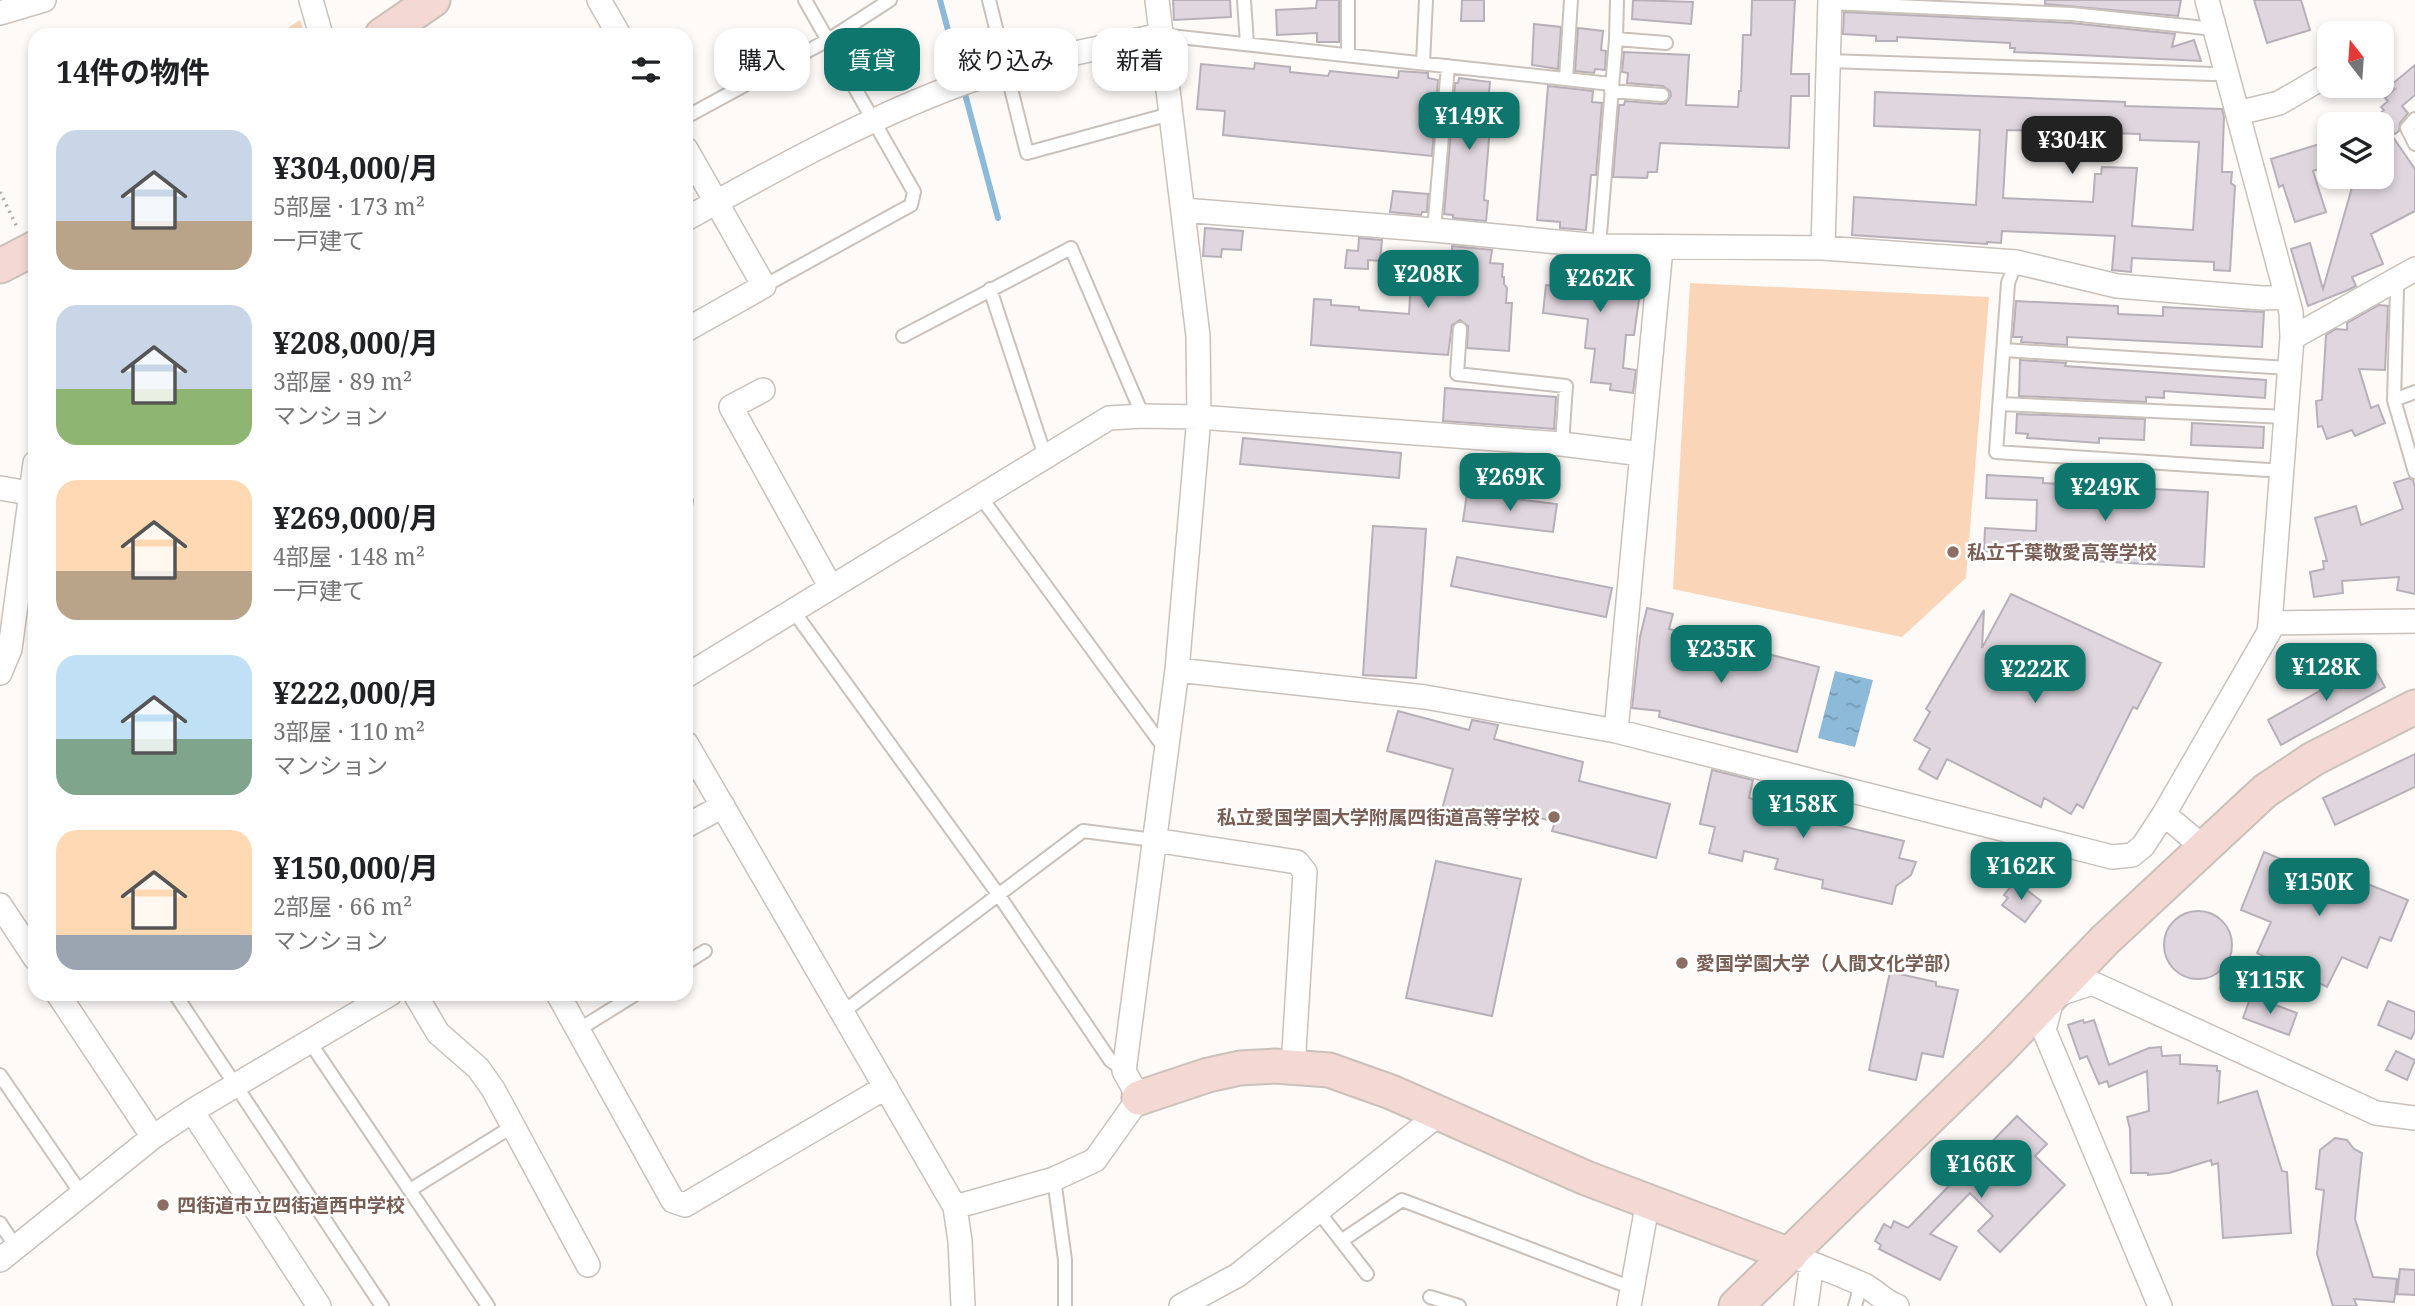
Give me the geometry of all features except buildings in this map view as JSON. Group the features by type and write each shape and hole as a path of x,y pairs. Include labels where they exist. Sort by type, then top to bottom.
{"street":[{"path":"0,13 44,0"},
{"path":"311,0 319,28"},
{"path":"393,28 433,0"},
{"path":"599,0 616,28"},
{"path":"1157,0 1160,28"},
{"path":"1177,670 1425,697 1616,732 2112,856 2132,855 2143,846 2164,814 2269,632 2270,623 2292,338 2291,312 2207,0"},
{"path":"1823,248 1830,1"},
{"path":"2238,113 2279,103 2317,81"},
{"path":"693,215 874,119 943,91"},
{"path":"955,1207 1054,1179 1095,1160 1131,1084 1154,840 1177,670 1199,417 1198,336 1167,91"},
{"path":"693,161 764,286 693,326"},
{"path":"1183,210 1599,246 1823,248 2016,262 2117,286 2262,298 2287,297"},
{"path":"1616,732 1661,248"},
{"path":"2292,338 2415,269"},
{"path":"763,390 732,407 830,586"},
{"path":"693,672 1109,418 1199,417 1562,444 1642,454"},
{"path":"0,488 28,493"},
{"path":"0,673 10,649 28,528"},
{"path":"2270,623 2415,621"},
{"path":"1736,1306 1801,1259 2105,940 2265,791 2313,759 2415,707"},
{"path":"693,755 955,1207 960,1241 963,1306"},
{"path":"693,823 723,806"},
{"path":"2164,814 2204,848"},
{"path":"1154,840 1297,862 1305,872 1293,1067"},
{"path":"0,905 28,947"},
{"path":"2053,996 2092,983 2376,1113 2415,1118"},
{"path":"2053,996 2044,1030 2160,1306"},
{"path":"63,1001 153,1137"},
{"path":"8,1253 153,1137 374,1001"},
{"path":"419,1001 438,1034 478,1068 493,1088 588,1265"},
{"path":"562,1001 673,1201 685,1205 886,1087"},
{"path":"1131,1084 1208,1075 1240,1068 1293,1067 1329,1070 1355,1078 1586,1178 1801,1259 1858,1295 1883,1295 1889,1303 1897,1306"},
{"path":"192,1111 318,1306"},
{"path":"1181,1306 1211,1298 1439,1114"},
{"path":"1630,1297 1648,1202"},
{"path":"1801,1259 1806,1306"}],"lane":[{"path":"805,0 824,33"},
{"path":"847,28 890,0"},
{"path":"989,0 997,28"},
{"path":"1244,0 1247,44"},
{"path":"1348,0 1348,55"},
{"path":"1423,63 1426,0"},
{"path":"1566,79 1570,0"},
{"path":"1599,246 1617,0"},
{"path":"1830,1 2072,14 2205,27 2214,25"},
{"path":"1188,38 1566,79 1661,95"},
{"path":"1616,39 1666,43"},
{"path":"693,113 824,42"},
{"path":"1829,61 2227,73"},
{"path":"1434,230 1448,66"},
{"path":"764,286 911,205 914,191 858,91"},
{"path":"1013,91 1027,153 1170,114"},
{"path":"2415,119 2407,128 2415,144"},
{"path":"903,335 1071,248 1143,416"},
{"path":"2016,262 2008,283 1996,452 2283,471"},
{"path":"2392,281 2397,289 2395,400 2415,472"},
{"path":"990,289 1045,456"},
{"path":"1460,329 1457,374 1566,386 1562,444"},
{"path":"2004,350 2289,368"},
{"path":"2395,400 2415,392"},
{"path":"2000,404 2286,417"},
{"path":"979,496 1166,749"},
{"path":"792,609 998,894 1110,1060 1131,1084"},
{"path":"844,1012 1083,831 1154,840"},
{"path":"693,959 705,951"},
{"path":"180,1001 382,1306"},
{"path":"578,1030 625,1001"},
{"path":"309,1041 488,1306"},
{"path":"0,1075 82,1195"},
{"path":"410,1189 513,1126"},
{"path":"1054,1179 1065,1260 1065,1306"},
{"path":"1341,1241 1402,1200 1630,1297"},
{"path":"1318,1211 1367,1274"},
{"path":"0,1223 8,1253"},
{"path":"1430,1297 1459,1306"}],"path":[{"path":"0,192 21,255"}],"shaded area":[{"path":"300,20 303,28 288,28"},
{"path":"1690,283 1989,297 1966,578 1902,637 1673,589"}],"water":[{"path":"1835,671 1873,680 1855,747 1818,738"}],"waterway":[{"path":"940,0 998,218"}],"place":[{"name":"私立千葉敬愛高等学校","path":"1953,552"},
{"name":"私立愛国学園大学附属四街道高等学校","path":"1554,817"},
{"name":"愛国学園大学（人間文化学部）","path":"1682,963"},
{"name":"四街道市立四街道西中学校","path":"163,1205"}]}
